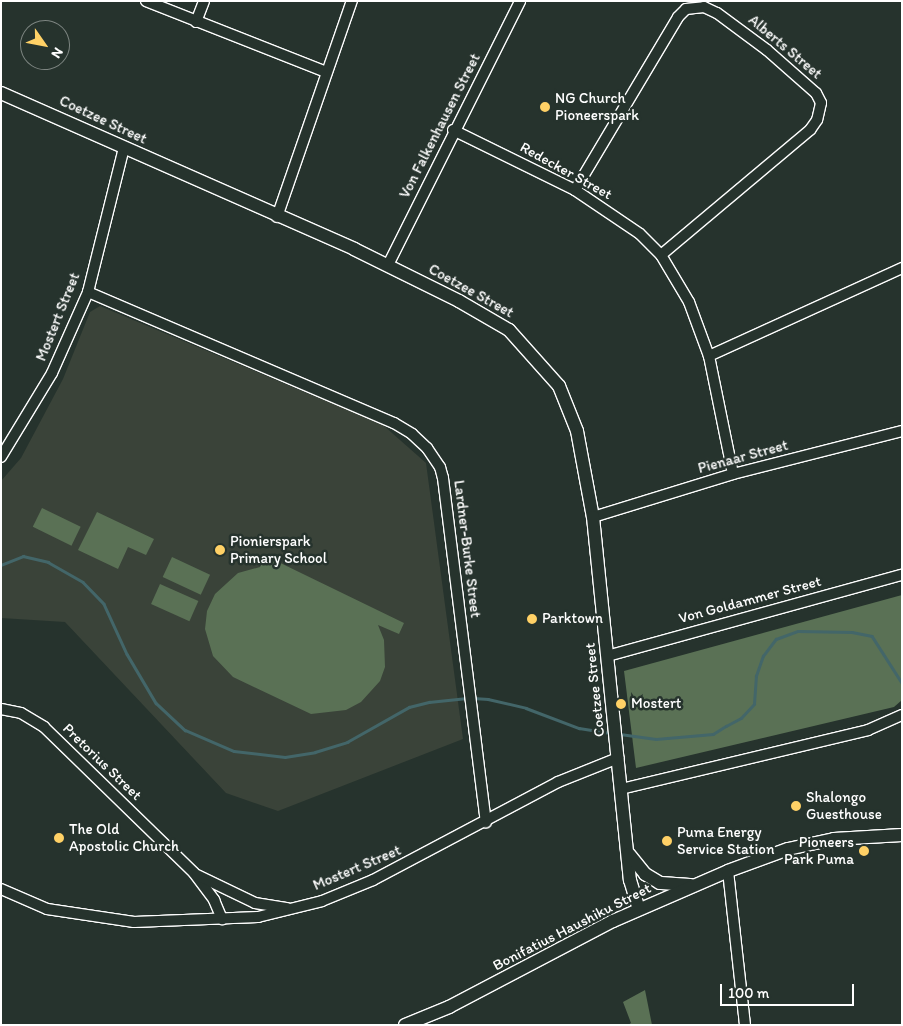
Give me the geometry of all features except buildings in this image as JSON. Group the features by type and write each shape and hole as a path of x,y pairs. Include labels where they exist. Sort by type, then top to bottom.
{"street":[{"path":"146,1 326,72"},
{"path":"196,22 204,1"},
{"path":"277,217 352,1"},
{"name":"Von Falkenhausen Street","path":"388,265 453,130 520,1"},
{"name":"Alberts Street","path":"574,190 678,17 686,9 704,7 718,13 767,50 816,93 821,103 817,120 810,130 661,255"},
{"name":"Coetzee Street","path":"1,93 388,265 508,330 547,370 559,386 578,431 593,516 629,854 630,880 638,909"},
{"name":"Redecker Street","path":"453,130 574,190 640,234 661,255 689,302 709,356 733,474"},
{"name":"Mostert Street","path":"1,457 52,373 88,292 124,148"},
{"path":"709,356 902,268"},
{"name":"Lardner-Burke Street","path":"88,292 394,423 427,448 440,467 443,478 486,822"},
{"name":"Pienaar Street","path":"593,516 733,474 902,431"},
{"name":"Von Goldammer Street","path":"607,656 902,575"},
{"name":"Pretorius Street","path":"1,709 21,713 44,727 194,873 214,900 222,919"},
{"path":"621,789 826,741 899,716"},
{"name":"Mostert Street","path":"1,889 47,909 134,922 258,917 346,892 486,822 558,782 618,758"},
{"name":"Bonifatius Haushiku Street","path":"405,1025 506,979 638,909 702,884 728,871 788,850 825,841 902,834"},
{"path":"629,854 645,874 660,884 702,884"},
{"path":"728,871 745,1025"},
{"name":"Pretorius Street","path":"194,873 255,903 289,908"},
{"path":"613,921 627,904 630,880"}],"shaded area":[{"name":"Pionierspark Primary School","path":"100,306 383,425 426,463 463,739 278,811 226,793 65,622 1,618 1,481 21,458 63,379 90,312"}],"green space":[{"path":"42,508 81,527 71,546 33,527"},
{"path":"97,512 154,539 146,555 128,547 118,569 78,550"},
{"path":"266,556 404,623 399,634 378,625 384,640 385,667 380,681 361,702 346,710 311,714 233,677 213,656 205,629 207,611 215,594 238,573 260,567"},
{"path":"172,557 210,575 201,595 163,577"},
{"path":"160,584 198,601 189,621 151,604"},
{"path":"902,595 902,700 894,707 636,768 624,671"},
{"path":"645,990 652,1025 628,1025 631,1023 623,1002"}],"waterway":[{"path":"1,565 23,556 48,562 83,582 104,604 127,654 156,703 185,730 234,751 285,757 315,752 347,742 409,707 429,702 467,698"},
{"path":"620,734 656,739 713,734 741,718 754,704 756,676 763,656 776,639 798,631 852,632 872,636 902,683"},
{"path":"473,698 488,699 526,708 579,728 612,733"}],"place":[{"name":"NG Church Pioneerspark","path":"545,107"},
{"name":"Pionierspark Primary School","path":"220,550"},
{"name":"Parktown","path":"532,619"},
{"name":"Mostert","path":"621,704"},
{"name":"Shalongo Guesthouse","path":"796,806"},
{"name":"The Old Apostolic Church","path":"59,838"},
{"name":"Puma Energy Service Station","path":"667,841"},
{"name":"Pioneers Park Puma","path":"864,851"}]}
